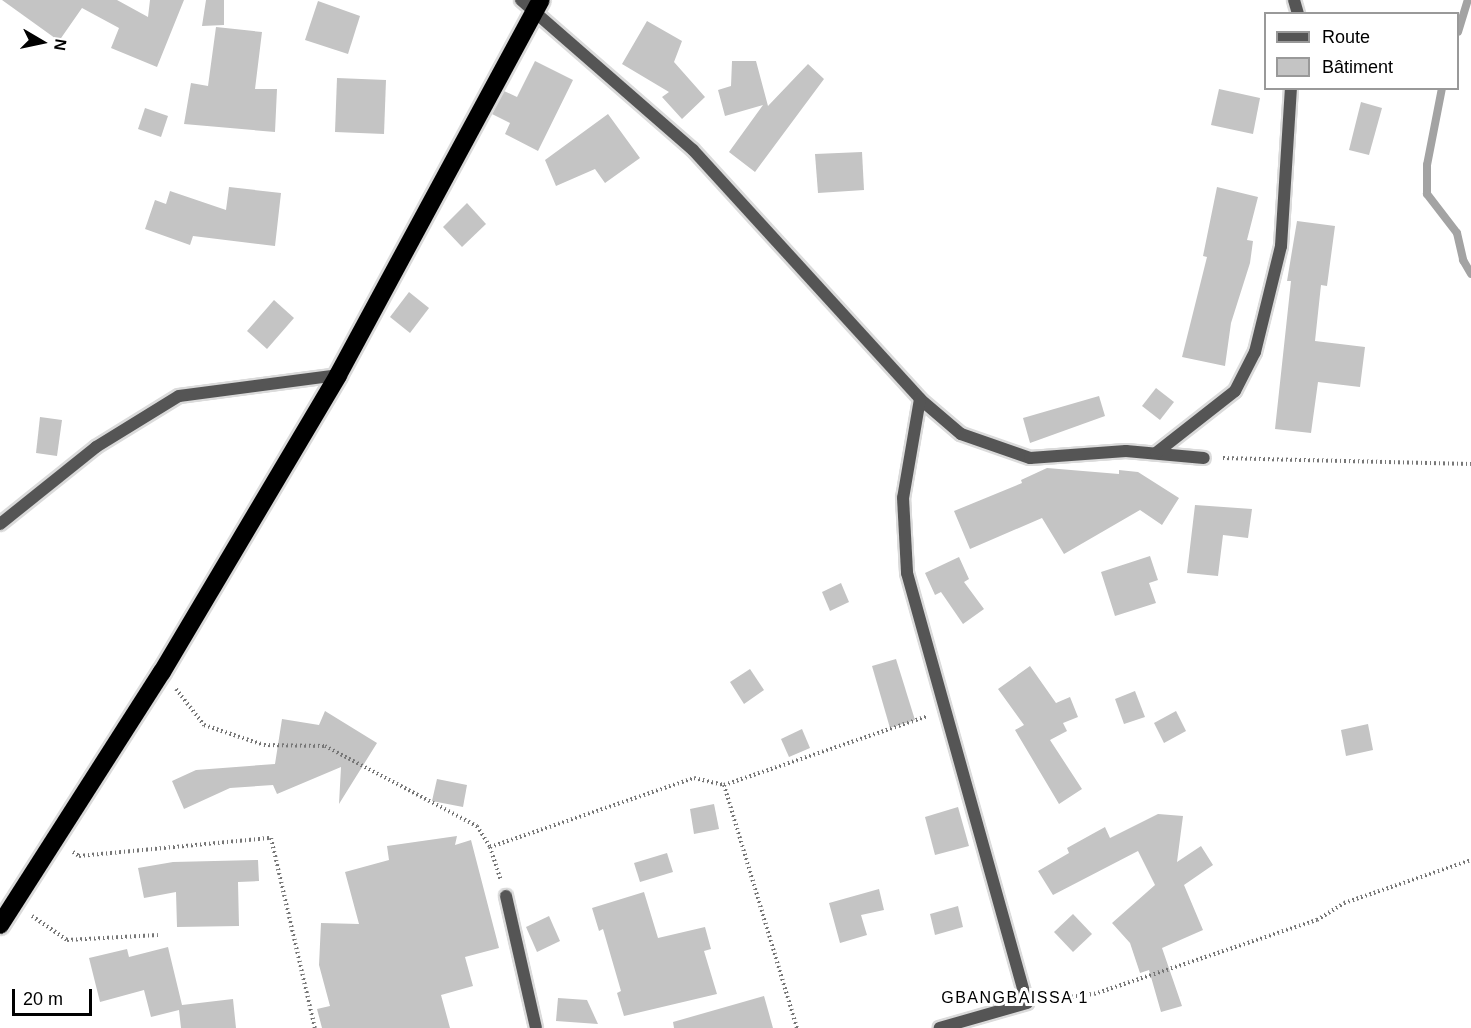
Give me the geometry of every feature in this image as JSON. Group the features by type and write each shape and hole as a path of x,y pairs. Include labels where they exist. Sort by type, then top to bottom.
{"highway":[{"path":"0,925 162,672 338,375 532,4"}],"street":[{"path":"532,4 693,150 920,399 961,434 1030,458 1126,451 1204,458"},
{"path":"1156,453 1235,391 1255,352 1281,246 1291,90"},
{"path":"0,524 96,447 179,396 338,375"},
{"path":"920,399 903,498 907,573 1027,1003 940,1028"},
{"path":"506,896 536,1028"}],"path":[{"path":"1204,458 1471,464"},
{"path":"162,672 204,725 264,745 325,746 477,826 490,847 506,896"},
{"path":"490,847 694,778 724,785 945,710"},
{"path":"724,785 797,1028"},
{"path":"53,843 79,855 271,838 315,1028"},
{"path":"1027,1003 1105,990 1317,920 1344,903 1471,860"},
{"path":"15,904 67,940 158,935"}],"building":[{"path":"2,0 117,0 148,17 150,0 184,0 157,67 111,48 119,28 82,8 59,41"},
{"path":"206,0 224,0 224,25 202,26"},
{"path":"318,1 360,16 348,54 305,40"},
{"path":"647,21 682,41 674,62 705,97 682,119 662,97 669,92 622,64"},
{"path":"216,27 262,32 255,89 277,89 275,132 184,124 191,83 208,86"},
{"path":"535,61 573,80 538,151 505,134 510,123 492,114 504,91 517,97"},
{"path":"732,61 756,61 768,106 808,64 824,79 755,172 729,152 763,105 725,116 718,90 731,86"},
{"path":"337,78 386,80 384,134 335,132"},
{"path":"1219,89 1260,98 1253,134 1211,125"},
{"path":"1361,102 1382,108 1369,155 1349,150"},
{"path":"145,108 168,116 161,137 138,129"},
{"path":"608,114 640,158 605,183 595,169 556,186 545,160"},
{"path":"862,152 864,190 818,193 815,154"},
{"path":"229,187 281,193 275,246 193,236 190,245 145,229 155,200 166,204 170,191 226,210"},
{"path":"1217,187 1258,197 1247,240 1253,241 1250,263 1231,323 1225,366 1182,357 1207,257 1203,256"},
{"path":"467,203 486,224 462,247 443,227"},
{"path":"1297,221 1335,226 1327,286 1321,285 1315,341 1365,347 1360,387 1318,382 1311,433 1275,429 1291,281 1287,281"},
{"path":"409,292 429,308 410,333 390,317"},
{"path":"274,300 294,318 267,349 247,331"},
{"path":"1156,388 1174,402 1160,420 1142,406"},
{"path":"1099,396 1105,416 1030,443 1023,418"},
{"path":"40,417 62,420 57,456 36,453"},
{"path":"1047,468 1119,474 1119,470 1138,472 1179,498 1162,525 1140,510 1064,554 1042,518 970,549 954,511 1022,483 1021,480"},
{"path":"1195,505 1252,509 1248,538 1223,535 1218,576 1187,573"},
{"path":"1150,556 1158,580 1149,583 1156,603 1115,616 1101,572"},
{"path":"959,557 969,579 964,582 984,609 963,624 941,592 935,595 925,573"},
{"path":"841,583 849,602 830,611 822,592"},
{"path":"896,659 915,720 890,728 872,666"},
{"path":"1030,666 1056,703 1070,697 1078,717 1063,723 1067,731 1050,740 1082,789 1059,804 1015,730 1024,725 998,689"},
{"path":"750,669 764,690 744,704 730,682"},
{"path":"1135,691 1145,717 1124,724 1115,699"},
{"path":"325,711 377,743 339,804 341,767 277,794 273,785 230,788 184,809 172,781 196,770 275,764 282,719 319,725"},
{"path":"1176,711 1186,731 1164,743 1154,723"},
{"path":"1368,724 1373,750 1346,756 1341,730"},
{"path":"802,729 810,748 789,757 781,739"},
{"path":"437,779 467,785 463,807 432,801"},
{"path":"714,804 719,829 694,834 690,809"},
{"path":"958,807 969,846 935,855 925,817"},
{"path":"1158,814 1183,816 1177,862 1201,846 1213,865 1184,885 1203,930 1162,948 1182,1006 1161,1012 1149,970 1140,973 1130,943 1112,923 1155,885 1138,851 1053,895 1038,871 1069,853 1067,848 1105,827 1110,838"},
{"path":"457,836 455,845 471,840 499,948 465,957 473,986 441,995 450,1028 322,1028 317,1009 330,1006 319,965 321,923 359,924 345,872 389,860 387,846"},
{"path":"667,853 673,872 640,882 634,863"},
{"path":"258,860 259,881 238,882 239,926 177,927 176,892 144,898 138,868 173,862"},
{"path":"879,889 884,910 861,915 867,935 840,943 829,903"},
{"path":"644,892 658,938 705,927 711,949 704,951 717,994 624,1016 617,993 621,991 603,929 599,931 592,908"},
{"path":"958,906 963,927 935,935 930,914"},
{"path":"1073,914 1092,934 1073,952 1054,932"},
{"path":"549,916 560,941 537,952 526,927"},
{"path":"168,947 182,1005 233,999 236,1028 181,1028 179,1010 151,1017 144,990 100,1002 89,958 127,949 129,957"},
{"path":"764,996 773,1028 674,1028 673,1022"},
{"path":"558,998 587,1000 598,1024 556,1021"}],"waterway":[{"path":"1459,29 1468,0"},
{"path":"1442,90 1427,165 1427,194 1457,233 1463,260 1471,274"}],"district":[{"name":"GBANGBAISSA 1","path":"1015,998"}]}
